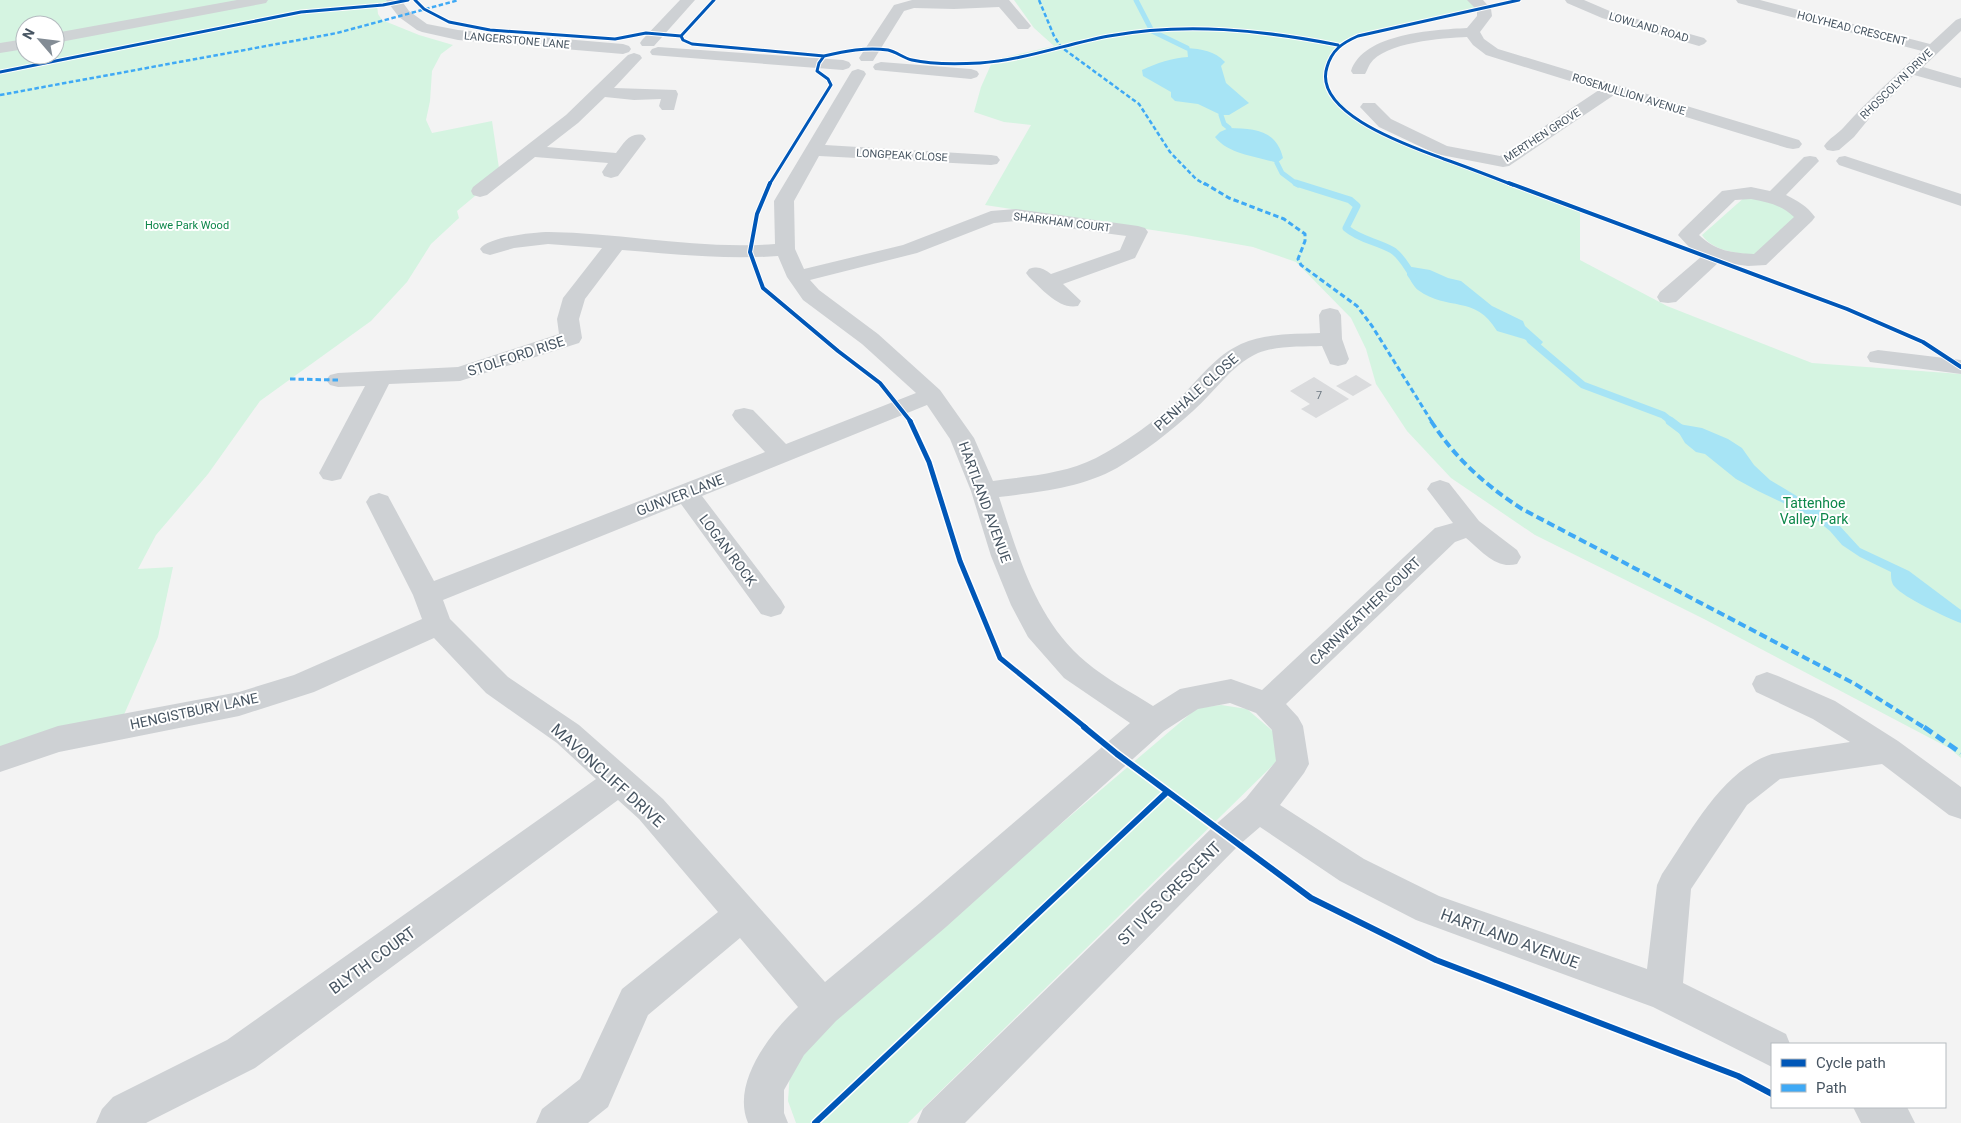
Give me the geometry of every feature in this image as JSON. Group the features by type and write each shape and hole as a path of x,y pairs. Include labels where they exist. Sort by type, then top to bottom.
{"street":[{"path":"65,36 261,0"},
{"name":"LANGERSTONE LANE","path":"393,0 404,14 422,27 458,35 629,54"},
{"path":"480,191 572,119 601,92 629,54 650,56 653,48 688,0"},
{"path":"1359,71 1364,60 1380,49 1418,37 1472,32 1485,16 1484,8 1474,0"},
{"name":"LOWLAND ROAD","path":"1572,0 1607,15 1699,41"},
{"path":"1001,1 1023,26"},
{"name":"HARTLAND AVENUE","path":"1001,1 954,5 914,4 899,8 862,66 784,201 785,249 797,277 811,295 870,339 932,396 962,438 984,491 1005,556 1025,605 1038,629 1075,670 1153,722"},
{"name":"HOLYHEAD CRESCENT","path":"1750,1 1932,49"},
{"name":"RHOSCOLYN DRIVE","path":"1774,197 1821,153 1848,134 1866,111 1961,23"},
{"name":"ROSEMULLION AVENUE","path":"1472,32 1478,42 1492,52 1821,153 1961,200"},
{"path":"1682,52 1714,32"},
{"path":"0,48 15,46"},
{"path":"653,48 972,74"},
{"path":"1380,49 1397,55"},
{"path":"1911,69 1961,83"},
{"name":"MERTHEN GROVE","path":"1369,107 1384,123 1442,150 1503,162 1611,89"},
{"path":"601,92 674,97"},
{"path":"1384,123 1404,120"},
{"path":"530,151 615,166 637,139"},
{"name":"LONGPEAK CLOSE","path":"814,150 991,160"},
{"path":"1751,193 1774,197 1794,206 1805,217 1759,261 1714,256 1697,245 1688,234 1729,196 1751,193"},
{"name":"SHARKHAM COURT","path":"797,277 910,249 991,217 1016,215 1138,232 1128,254 1042,277 1070,301"},
{"path":"490,249 512,242 548,238 750,252 785,249"},
{"name":"STOLFORD RISE","path":"338,380 460,374 571,338 568,319 574,298 617,243"},
{"path":"1668,297 1714,256"},
{"name":"PENHALE CLOSE","path":"984,491 1076,476 1105,464 1148,435 1185,405 1228,362 1254,347 1274,343 1335,349 1330,315"},
{"path":"1878,357 1961,367"},
{"path":"332,473 381,378"},
{"name":"GUNVER LANE","path":"427,595 932,396"},
{"path":"744,415 781,454"},
{"path":"1440,489 1470,527 1508,557"},
{"name":"LOGAN ROCK","path":"686,493 771,607"},
{"name":"MAVONCLIFF DRIVE","path":"379,502 427,595 438,624 498,685 568,734 651,809 823,1008"},
{"name":"CARNWEATHER COURT","path":"1267,704 1445,535 1470,527"},
{"name":"HENGISTBURY LANE","path":"0,759 58,738 239,704 303,684 438,624"},
{"path":"1767,684 1824,710 1887,750 1961,805"},
{"name":"ST IVES CRESCENT","path":"823,1008 933,915 1153,722 1190,698 1231,691 1267,704 1287,726 1293,764 1258,808 1227,835 938,1123"},
{"path":"1663,993 1674,885 1735,795 1772,767 1887,750"},
{"name":"BLYTH COURT","path":"116,1123 127,1111 241,1054 619,781"},
{"name":"HARTLAND AVENUE","path":"1258,808 1352,870 1429,909 1663,993 1771,1047"},
{"path":"556,1123 594,1092 635,1002 741,915"},
{"path":"768,1123 764,1114 764,1087 790,1041 823,1008"},
{"path":"1874,1108 1895,1123"}],"green space":[{"path":"0,0 248,0 65,32 65,15 15,15 15,41 0,44"},
{"name":"Howe Park Wood","path":"261,0 393,0 395,3 377,5 378,14 382,20 419,35 453,45 441,54 432,71 430,101 426,120 432,133 492,121 500,175 457,211 459,218 431,244 407,282 371,321 260,401 208,474 156,535 138,569 173,567 158,637 119,726 0,759 0,48 15,46 15,65 65,65 65,36"},
{"name":"Tattenhoe Valley Park","path":"1014,0 1474,0 1484,9 1358,36 1338,45 1325,68 1324,80 1328,89 1354,116 1385,136 1580,211 1580,260 1667,306 1812,363 1961,374 1961,758 1949,748 1704,619 1535,535 1451,478 1407,431 1376,384 1366,349 1351,318 1296,262 1253,247 985,205 1031,125 1004,122 974,112 981,87 993,60 1054,46 1034,28"},
{"path":"1756,195 1797,212 1794,219 1754,255 1718,248 1706,240 1702,235 1746,196"},
{"path":"1221,705 1247,709 1276,734 1277,761 908,1123 796,1123 788,1101 790,1072 819,1030 1197,708"}],"water":[{"path":"1187,48 1208,51 1221,58 1225,62 1221,66 1226,83 1249,103 1229,115 1221,115 1198,104 1175,101 1171,97 1171,92 1143,76 1142,70 1148,67 1188,57"},
{"path":"1229,128 1263,132 1275,141 1280,148 1283,158 1277,163 1228,148 1215,137 1220,132"},
{"path":"1407,268 1430,270 1448,278 1461,281 1492,306 1523,321 1525,326 1543,342 1539,347 1524,339 1497,331 1480,312 1429,297 1417,289 1407,275"},
{"path":"1673,423 1702,428 1728,439 1742,448 1754,465 1770,480 1820,510 1838,524 1860,548 1909,571 1961,610 1961,623 1926,607 1900,591 1893,584 1891,572 1860,557 1842,545 1830,531 1813,517 1736,479 1705,454 1696,452 1685,443"}],"building":[{"path":"1356,375 1372,385 1353,396 1336,386"},
{"path":"1314,377 1349,399 1316,418 1301,409 1310,404 1290,391"}],"waterway":[{"path":"1136,0 1152,31 1187,48"},
{"path":"1221,115 1224,124 1229,128"},
{"path":"1277,163 1282,173 1298,185"},
{"path":"1296,183 1350,200 1357,206 1346,228 1357,235 1392,250 1402,259 1414,277"},
{"path":"1530,340 1583,385 1663,415 1672,422"},
{"path":"1670,421 1682,430"}],"marked path":[{"path":"0,95 337,33 459,0"},
{"path":"1039,0 1054,36 1061,47 1139,104 1170,152 1196,179 1229,198 1284,219 1305,234 1305,241 1298,259 1301,265 1357,306 1372,326 1443,440 1460,460 1495,491 1522,509 1855,684 1912,719 1961,753"},
{"path":"290,379 338,380"}],"cycle path":[{"path":"0,72 301,12 383,5 408,0"},
{"path":"415,0 424,9 449,22 490,30 615,39 646,33 681,36"},
{"path":"714,0 681,36 683,40 692,44 824,56 819,63 817,71 828,79 831,85 771,180 757,214 750,252 763,288 838,351 880,383 909,418 929,462 960,561 1000,658 1117,754 1311,898 1436,960 1738,1076 1771,1093"},
{"path":"1519,0 1352,38 1338,47 1329,60 1325,73 1326,85 1332,95 1352,115 1385,136 1679,248 1847,309 1923,342 1961,367"},
{"path":"824,56 855,50 879,49 919,61 945,63 995,62 1109,36 1167,29 1195,28 1252,31 1338,45"},
{"path":"815,1123 1167,792"}]}
